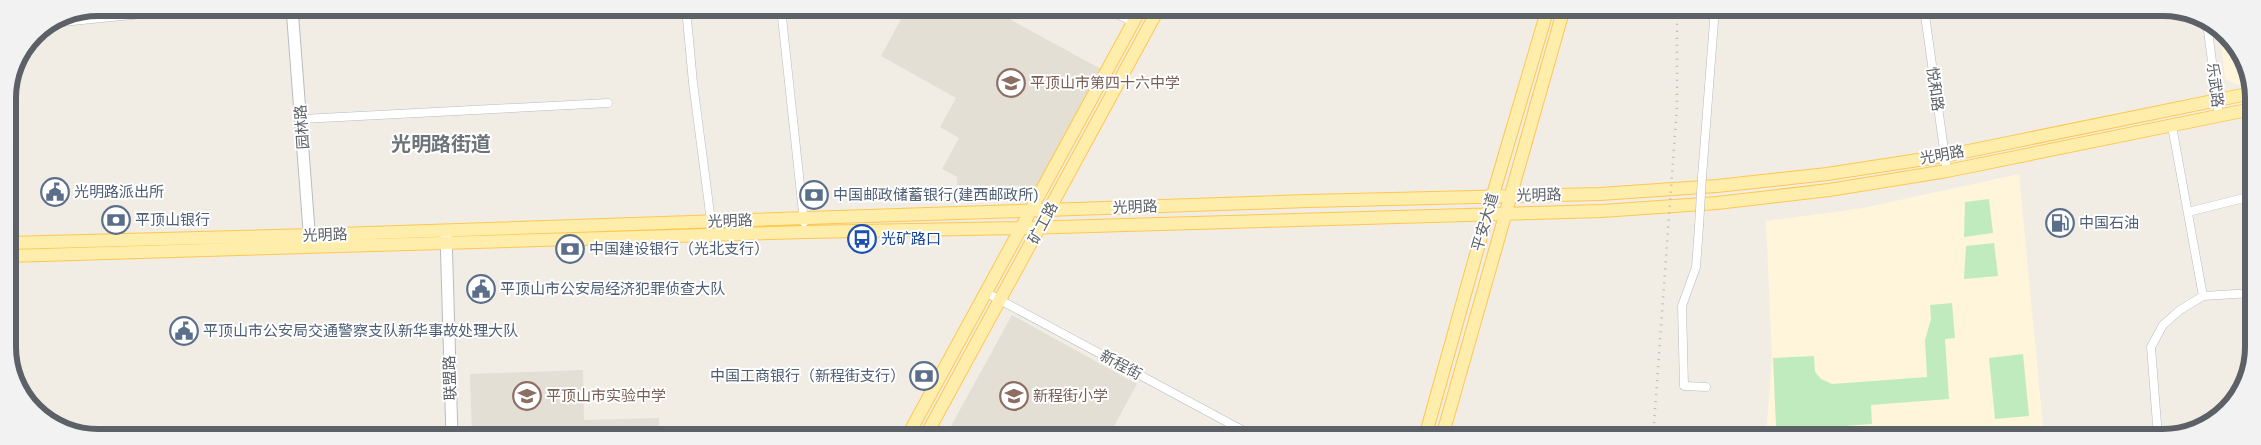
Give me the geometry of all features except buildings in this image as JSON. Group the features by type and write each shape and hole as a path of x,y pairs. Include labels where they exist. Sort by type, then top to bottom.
{"main road":[{"name":"矿工路","path":"912,429 1136,16"},
{"name":"矿工路","path":"929,429 1155,16"},
{"name":"平安大道","path":"1428,429 1492,196 1546,16"},
{"name":"平安大道","path":"1444,429 1562,16"},
{"name":"光明路","path":"446,237 803,218 1600,194 1717,186 1827,174 1944,156 2244,95"},
{"name":"光明路","path":"16,256 310,241 446,237 1023,228 1602,211 1717,203 1829,190 1947,171 2245,110"},
{"name":"光明路","path":"16,243 310,241"}],"street":[{"path":"74,21 122,16"},
{"name":"园林路","path":"293,16 310,241"},
{"path":"687,16 693,82 711,222"},
{"path":"782,16 805,232"},
{"path":"1121,16 1133,22"},
{"path":"1706,387 1684,386 1682,306 1695,272 1714,16"},
{"name":"悦和路","path":"1925,16 1947,171"},
{"name":"乐武路","path":"2208,30 2219,116"},
{"path":"302,120 608,103"},
{"path":"2172,126 2203,296"},
{"path":"2188,212 2245,198"},
{"name":"联盟路","path":"446,237 452,429"},
{"name":"新程街","path":"987,293 1240,429"},
{"path":"2157,429 2151,347 2163,325 2180,310 2203,296 2245,294"}],"shaded area":[{"name":"平顶山市第四十六中学","path":"903,16 1004,16 1101,69 1037,186 957,185 957,177 942,169 959,138 940,127 956,98 881,56"},
{"path":"2221,42 2234,58 2243,84 2239,85 2225,79"},
{"path":"2019,174 2043,429 1767,429 1772,355 1766,221 1863,208"},
{"name":"新程街小学","path":"1012,315 1137,384 1113,428 1115,429 949,429"},
{"name":"平顶山市实验中学","path":"583,370 584,420 659,418 659,429 472,429 470,374"}],"green space":[{"path":"1989,199 1993,233 1964,237 1965,202"},
{"path":"1994,243 1998,276 1964,279 1966,246"},
{"path":"1952,303 1955,338 1945,339 1949,399 1871,405 1872,424 1803,429 1786,429 1776,426 1773,358 1814,356 1815,372 1821,379 1832,384 1927,377 1925,340 1931,319 1930,305"},
{"path":"2023,354 2029,416 1995,419 1989,358"}],"railway":[{"path":"1654,429 1677,106 1677,16"}],"place":[{"name":"平顶山市第四十六中学","path":"1011,83"},
{"name":"光明路派出所","path":"55,192"},
{"name":"中国邮政储蓄银行(建西邮政所)","path":"814,195"},
{"name":"平顶山银行","path":"116,220"},
{"name":"中国石油","path":"2060,223"},
{"name":"光矿路口","path":"862,239"},
{"name":"中国建设银行（光北支行）","path":"570,249"},
{"name":"平顶山市公安局经济犯罪侦查大队","path":"481,289"},
{"name":"平顶山市公安局交通警察支队新华事故处理大队","path":"184,331"},
{"name":"中国工商银行（新程街支行）","path":"924,376"},
{"name":"平顶山市实验中学","path":"527,396"},
{"name":"新程街小学","path":"1014,396"}],"district":[{"name":"光明路街道","path":"441,144"}]}
